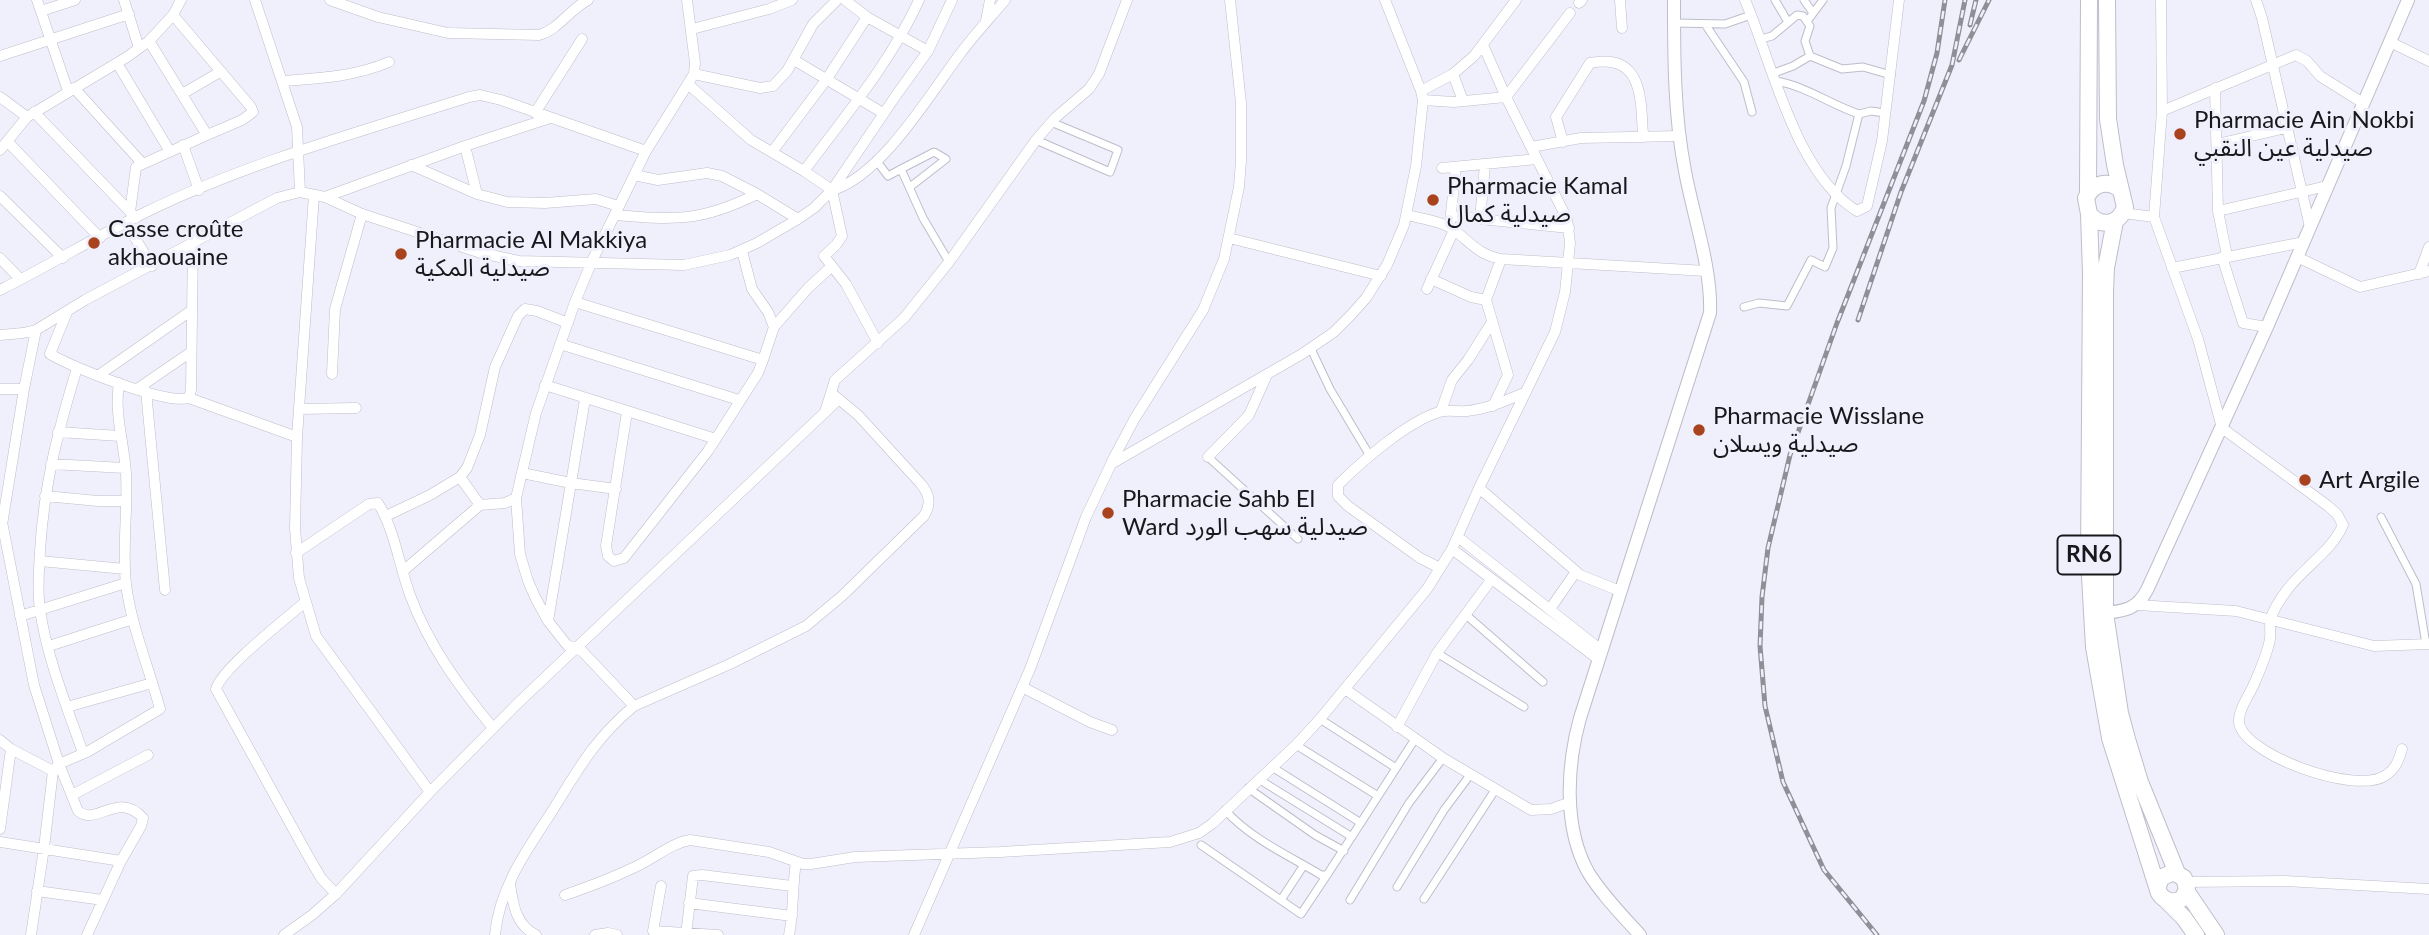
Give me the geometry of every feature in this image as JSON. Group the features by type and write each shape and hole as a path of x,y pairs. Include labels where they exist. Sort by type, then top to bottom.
{"main road":[{"name":"RN6","path":"2089,0 2088,193 2085,204 2089,214 2091,273 2089,559 2094,647 2110,738 2162,893 2196,935"},
{"name":"RN6","path":"2107,0 2108,119 2121,190 2126,201 2119,217 2106,268 2105,613 2116,690 2140,782 2183,882 2216,935"},
{"path":"2088,193 2104,183 2121,190"},
{"path":"2089,214 2103,223 2119,217"},
{"path":"2165,875 2183,882 2183,898 2176,901 2162,893 2165,875"}],"street":[{"path":"37,0 71,89 142,163"},
{"path":"41,11 75,0"},
{"path":"124,0 139,48"},
{"path":"100,238 4,145 31,115 149,41 173,15 181,0"},
{"path":"255,0 298,127 300,192"},
{"path":"330,0 378,17 440,31 539,35 549,32 574,8 588,0"},
{"path":"634,706 582,651 567,645 548,621 528,581 520,555 516,498 545,385 592,261 646,151 694,74 692,29 687,0"},
{"path":"692,29 769,9 792,0"},
{"path":"694,74 768,89 779,82 813,24 838,0"},
{"path":"845,0 867,17 928,51"},
{"path":"804,171 902,36 919,0"},
{"path":"0,335 36,330 277,198 300,192 320,196 362,214 500,258 537,262 592,261 684,265 706,262 742,251 798,219 832,190 928,51 951,0"},
{"path":"986,22 990,0"},
{"path":"832,190 850,183 876,160 934,92 959,56 1005,0"},
{"path":"824,413 835,380 904,318 950,262 1036,139 1051,122 1085,94 1094,82 1127,0"},
{"path":"914,935 1022,687 1086,517 1142,405 1203,310 1215,285 1239,187 1241,103 1230,0"},
{"path":"1111,464 1311,349 1350,316 1381,276 1394,253 1407,215 1416,166 1422,95 1385,0"},
{"path":"1422,95 1474,56 1516,0"},
{"path":"1620,0 1622,27"},
{"path":"1640,935 1608,899 1587,870 1581,855 1571,802 1572,757 1574,738 1599,654 1707,328 1711,301 1679,136 1674,0"},
{"path":"1745,0 1796,133 1809,159 1835,193 1857,211 1867,206 1873,189 1891,75 1899,0"},
{"path":"1775,0 1788,22"},
{"path":"1804,0 1810,17 1805,41 1810,56 1842,69 1863,67 1891,75"},
{"path":"1810,17 1823,0"},
{"path":"2161,0 2162,111 2154,217 2198,339 2222,428 2328,506 2337,514 2343,525 2337,535 2288,587 2271,619 2270,638 2264,660 2241,708 2241,730 2262,748 2286,762 2336,779 2355,782 2370,782 2387,775 2397,764 2402,748"},
{"path":"2256,0 2310,227"},
{"path":"2137,605 2147,590 2222,428 2408,0"},
{"path":"1422,95 1454,102 1506,97 1570,13"},
{"path":"0,56 129,14"},
{"path":"131,218 134,169 169,150 242,120 253,112 173,15"},
{"path":"1674,23 1725,24 1751,15"},
{"path":"1760,39 1772,36 1799,15 1810,17"},
{"path":"772,152 826,80 867,17"},
{"path":"1705,24 1744,82 1752,112"},
{"path":"535,113 582,39"},
{"path":"149,41 207,135"},
{"path":"2390,42 2429,61"},
{"path":"565,895 603,882 690,839 769,852 796,862 811,864 855,857 1170,842 1199,833 1296,745 1413,608 1452,550 1555,332 1562,311 1569,228 1563,210 1483,45"},
{"path":"1775,77 1810,56"},
{"path":"2162,111 2290,56 2301,56 2320,76 2363,103"},
{"path":"1563,142 1556,117 1590,62 1606,59 1624,65 1634,78 1640,94 1643,137"},
{"path":"794,60 883,113"},
{"path":"282,81 345,77 389,62"},
{"path":"117,63 169,150"},
{"path":"182,94 220,72"},
{"path":"1453,74 1464,101"},
{"path":"1775,77 1859,114 1871,111 1885,113"},
{"path":"688,84 751,140 832,190 842,233 836,245 824,256 846,284 878,343"},
{"path":"2215,88 2218,211 2224,257 2243,323 2267,327"},
{"path":"0,290 100,238 131,218 199,190 299,151 475,95 501,100 646,151"},
{"path":"0,97 31,115 131,218 152,266"},
{"path":"1744,307 1759,303 1787,306 1811,260 1825,267 1833,248 1831,208 1846,166 1859,114"},
{"path":"320,196 550,118"},
{"path":"1036,139 1110,172 1118,150 1051,122"},
{"path":"2217,144 2287,128"},
{"path":"1531,147 1581,138 1679,136"},
{"path":"183,145 199,190"},
{"path":"465,146 477,194"},
{"path":"876,160 888,176 934,152 946,159 910,187"},
{"path":"1442,168 1537,159"},
{"path":"411,165 477,194 514,203 545,204 596,199 616,211 688,218 709,215 757,194"},
{"path":"1480,219 1485,165"},
{"path":"1427,289 1452,229 1456,167"},
{"path":"901,169 922,218 950,262"},
{"path":"634,175 647,179 670,179 713,173 728,178 798,219"},
{"path":"2218,211 2327,186"},
{"path":"0,196 62,258"},
{"path":"320,196 297,437 296,553 305,602 316,636 430,792"},
{"path":"332,374 335,309 362,214"},
{"path":"1407,215 1452,229 1483,255 1501,259 1706,271"},
{"path":"1451,216 1569,228"},
{"path":"2119,217 2154,217"},
{"path":"1228,238 1381,276"},
{"path":"189,398 193,243"},
{"path":"2172,268 2304,243"},
{"path":"2297,257 2360,287 2424,273 2429,247"},
{"path":"742,251 752,289 768,312 774,327"},
{"path":"0,258 20,279"},
{"path":"1493,406 1508,376 1486,300 1501,259"},
{"path":"627,412 606,546 608,556 614,561 620,561 632,548 716,439 758,373 774,327 808,288 831,267"},
{"path":"1431,279 1471,297 1486,300"},
{"path":"575,302 763,360"},
{"path":"386,516 430,495 460,477 467,468 480,435 495,367 518,316 525,309 568,323"},
{"path":"99,375 192,310"},
{"path":"50,354 67,312"},
{"path":"1441,411 1452,380 1492,321"},
{"path":"0,536 36,330"},
{"path":"560,344 739,400"},
{"path":"1311,349 1330,389 1370,456"},
{"path":"32,351 50,354 77,368 142,390 180,400 189,398 297,437"},
{"path":"142,390 191,352"},
{"path":"77,368 58,432 42,509 40,610 83,754"},
{"path":"1266,376 1243,423 1208,457 1298,539"},
{"path":"0,740 11,749 56,767 160,709 133,619 126,583 125,468 117,403 119,383"},
{"path":"545,385 716,439"},
{"path":"0,389 24,389"},
{"path":"142,390 164,590"},
{"path":"495,935 496,921 510,880 524,854 593,745 611,725 634,706 730,664 806,626 842,596 924,516 929,507 925,488 858,415 830,393"},
{"path":"1440,568 1403,547 1340,499 1338,485 1404,429 1441,411 1467,411 1493,406 1524,393"},
{"path":"548,621 585,399"},
{"path":"284,935 336,894 493,728 839,399"},
{"path":"299,410 356,408"},
{"path":"58,432 120,436"},
{"path":"51,464 125,468"},
{"path":"522,473 615,489"},
{"path":"460,477 480,505"},
{"path":"1479,488 1578,573 1620,591"},
{"path":"45,496 125,501"},
{"path":"402,571 480,505 505,503 516,498"},
{"path":"296,553 369,503 378,503 386,516 402,571 429,639 450,672 493,728"},
{"path":"2105,613 2126,610 2137,605 2236,611 2374,646 2427,644 2425,614 2416,584 2381,517"},
{"path":"2,522 34,685 56,767 78,811 86,816 122,806 130,807 141,815 144,821 121,862 87,935"},
{"path":"1458,537 1550,609 1599,654"},
{"path":"1452,550 1599,654"},
{"path":"40,561 125,569"},
{"path":"1550,609 1572,576 1578,573"},
{"path":"1397,727 1437,653 1491,580"},
{"path":"20,616 126,583"},
{"path":"305,602 248,651 219,681 216,689 321,878 336,894"},
{"path":"1465,614 1543,682"},
{"path":"49,646 133,619"},
{"path":"1437,653 1524,707"},
{"path":"67,707 152,683"},
{"path":"1022,687 1090,722 1112,730"},
{"path":"1345,689 1443,758 1531,810 1551,809 1571,802"},
{"path":"1320,719 1396,768"},
{"path":"1200,845 1301,914 1345,851 1415,739"},
{"path":"1296,745 1378,796"},
{"path":"0,829 11,749"},
{"path":"72,795 148,755"},
{"path":"1350,900 1409,803 1443,758"},
{"path":"32,935 56,767"},
{"path":"1272,767 1361,824"},
{"path":"1397,887 1444,810 1470,775"},
{"path":"1260,780 1352,837"},
{"path":"1248,788 1307,830 1345,851"},
{"path":"1424,899 1495,790"},
{"path":"1225,810 1246,830 1321,876 1327,875"},
{"path":"0,842 121,862"},
{"path":"789,935 796,862"},
{"path":"1280,900 1304,865"},
{"path":"686,934 691,880 696,875 792,886"},
{"path":"510,880 516,913 527,930 536,935"},
{"path":"2183,882 2285,881 2429,889"},
{"path":"661,886 653,933 718,935"},
{"path":"37,891 103,900"},
{"path":"690,903 792,916"},
{"path":"595,935 617,935"}],"railway":[{"path":"1877,935 1824,870 1783,782 1765,706 1760,646 1762,597 1768,548 1790,455 1837,323 1924,101 1937,53 1945,0"},
{"path":"1858,320 1901,192 1952,65 1965,0"},
{"path":"1970,25 1976,0"},
{"path":"1959,60 1989,0"}],"place":[{"name":"Pharmacie Ain Nokbi صيدلية عين النقبي","path":"2180,134"},
{"name":"Pharmacie Kamal صيدلية كمال","path":"1433,200"},
{"name":"Casse croûte akhaouaine","path":"94,243"},
{"name":"Pharmacie Al Makkiya صيدلية المكية","path":"401,254"},
{"name":"Pharmacie Wisslane صيدلية ويسلان","path":"1699,430"},
{"name":"Art Argile","path":"2305,480"},
{"name":"Pharmacie Sahb El Ward صيدلية سهب الورد","path":"1108,513"}]}
